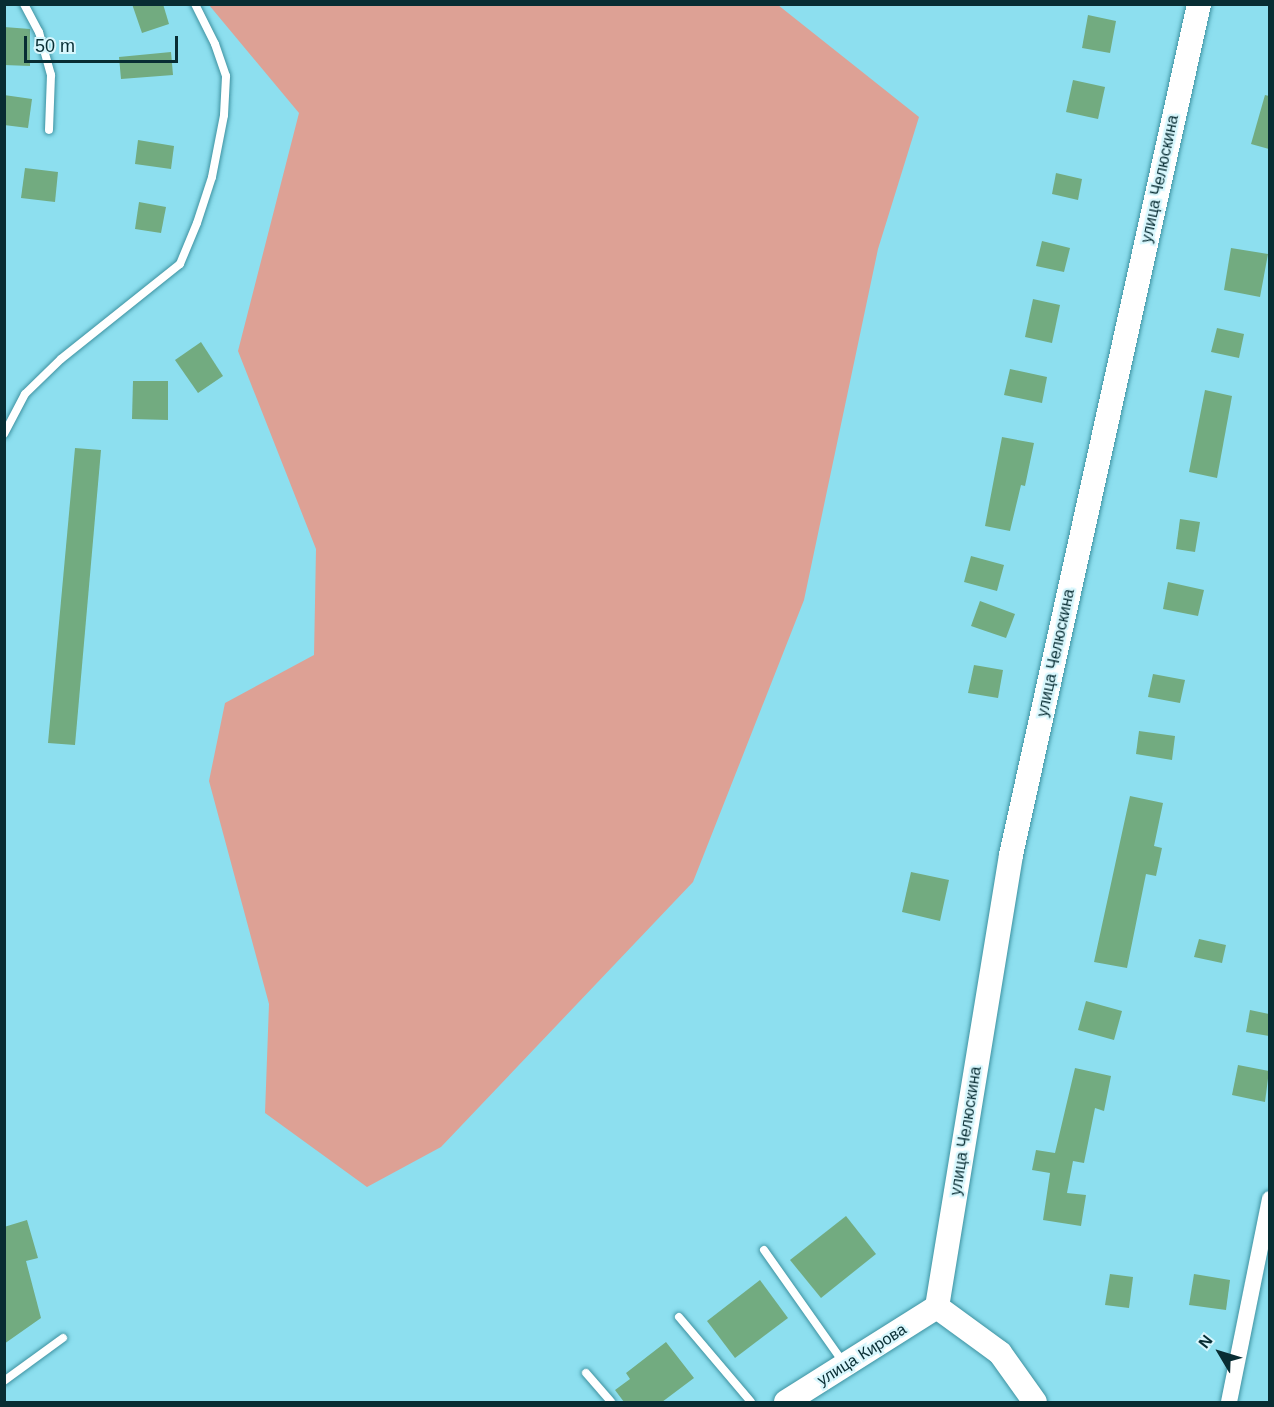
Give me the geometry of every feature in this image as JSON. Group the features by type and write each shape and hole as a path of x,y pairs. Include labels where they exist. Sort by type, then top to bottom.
{"street":[{"name":"улица Челюскина","path":"937,1307 1011,855 1199,4"},
{"path":"1229,1402 1269,1199"},
{"name":"улица Кирова","path":"786,1402 937,1307"},
{"path":"937,1307 1000,1353 1035,1402"}],"lane":[{"path":"24,4 39,32 51,75 49,130"},
{"path":"4,434 25,394 60,359 180,264 197,223 212,177 225,105 226,76 215,44 195,4"},
{"path":"764,1250 845,1365"},
{"path":"679,1317 751,1402"},
{"path":"4,1381 63,1338"},
{"path":"586,1373 611,1402"}],"shaded area":[{"path":"209,5 778,5 919,117 878,249 804,600 693,882 441,1147 367,1187 265,1113 269,1004 209,781 225,703 314,655 316,549 238,351 299,113"}],"building":[{"path":"132,4 163,4 169,24 142,33"},
{"path":"1088,15 1116,21 1110,53 1082,48"},
{"path":"4,27 30,29 30,66 4,65"},
{"path":"171,52 173,75 121,79 119,57"},
{"path":"1073,80 1105,87 1098,119 1066,112"},
{"path":"4,95 32,99 28,128 4,125"},
{"path":"1265,95 1269,96 1269,149 1251,144"},
{"path":"138,140 174,146 171,169 135,164"},
{"path":"25,168 58,172 55,202 21,198"},
{"path":"1056,173 1082,179 1078,200 1052,194"},
{"path":"139,202 166,207 161,233 135,229"},
{"path":"1042,241 1070,248 1064,272 1036,266"},
{"path":"1231,248 1268,254 1260,297 1224,290"},
{"path":"1033,299 1060,305 1052,343 1025,337"},
{"path":"1217,328 1244,334 1239,358 1211,352"},
{"path":"201,342 223,376 198,393 175,360"},
{"path":"1010,369 1047,377 1042,403 1004,395"},
{"path":"133,381 168,381 168,420 132,419"},
{"path":"1205,390 1232,396 1217,478 1189,472"},
{"path":"1002,437 1034,443 1025,486 1021,485 1010,531 985,526"},
{"path":"75,448 101,450 75,745 48,743"},
{"path":"1180,519 1200,522 1195,552 1176,549"},
{"path":"971,556 1004,565 997,591 964,582"},
{"path":"1168,582 1204,590 1198,616 1163,609"},
{"path":"980,601 1015,614 1006,638 971,626"},
{"path":"974,665 1003,670 998,698 968,693"},
{"path":"1153,674 1185,680 1180,703 1148,697"},
{"path":"1139,731 1175,736 1172,760 1136,754"},
{"path":"1130,796 1163,803 1154,846 1162,848 1156,876 1146,874 1127,968 1094,962"},
{"path":"911,872 949,880 940,921 902,912"},
{"path":"1199,939 1226,945 1222,963 1194,957"},
{"path":"1086,1001 1122,1011 1114,1040 1078,1030"},
{"path":"1250,1010 1269,1014 1269,1036 1246,1032"},
{"path":"1238,1065 1269,1071 1265,1102 1232,1095"},
{"path":"1075,1068 1111,1076 1104,1111 1095,1108 1084,1163 1073,1161 1067,1193 1086,1195 1081,1226 1043,1220 1050,1173 1032,1170 1036,1150 1055,1153"},
{"path":"846,1216 876,1254 821,1298 790,1260"},
{"path":"27,1220 38,1258 26,1261 41,1318 4,1344 4,1227"},
{"path":"1110,1274 1133,1277 1129,1308 1105,1305"},
{"path":"1194,1274 1230,1280 1226,1310 1189,1305"},
{"path":"760,1280 788,1318 735,1358 707,1321"},
{"path":"666,1342 694,1378 662,1402 624,1402 615,1390 630,1379 626,1373"}]}
